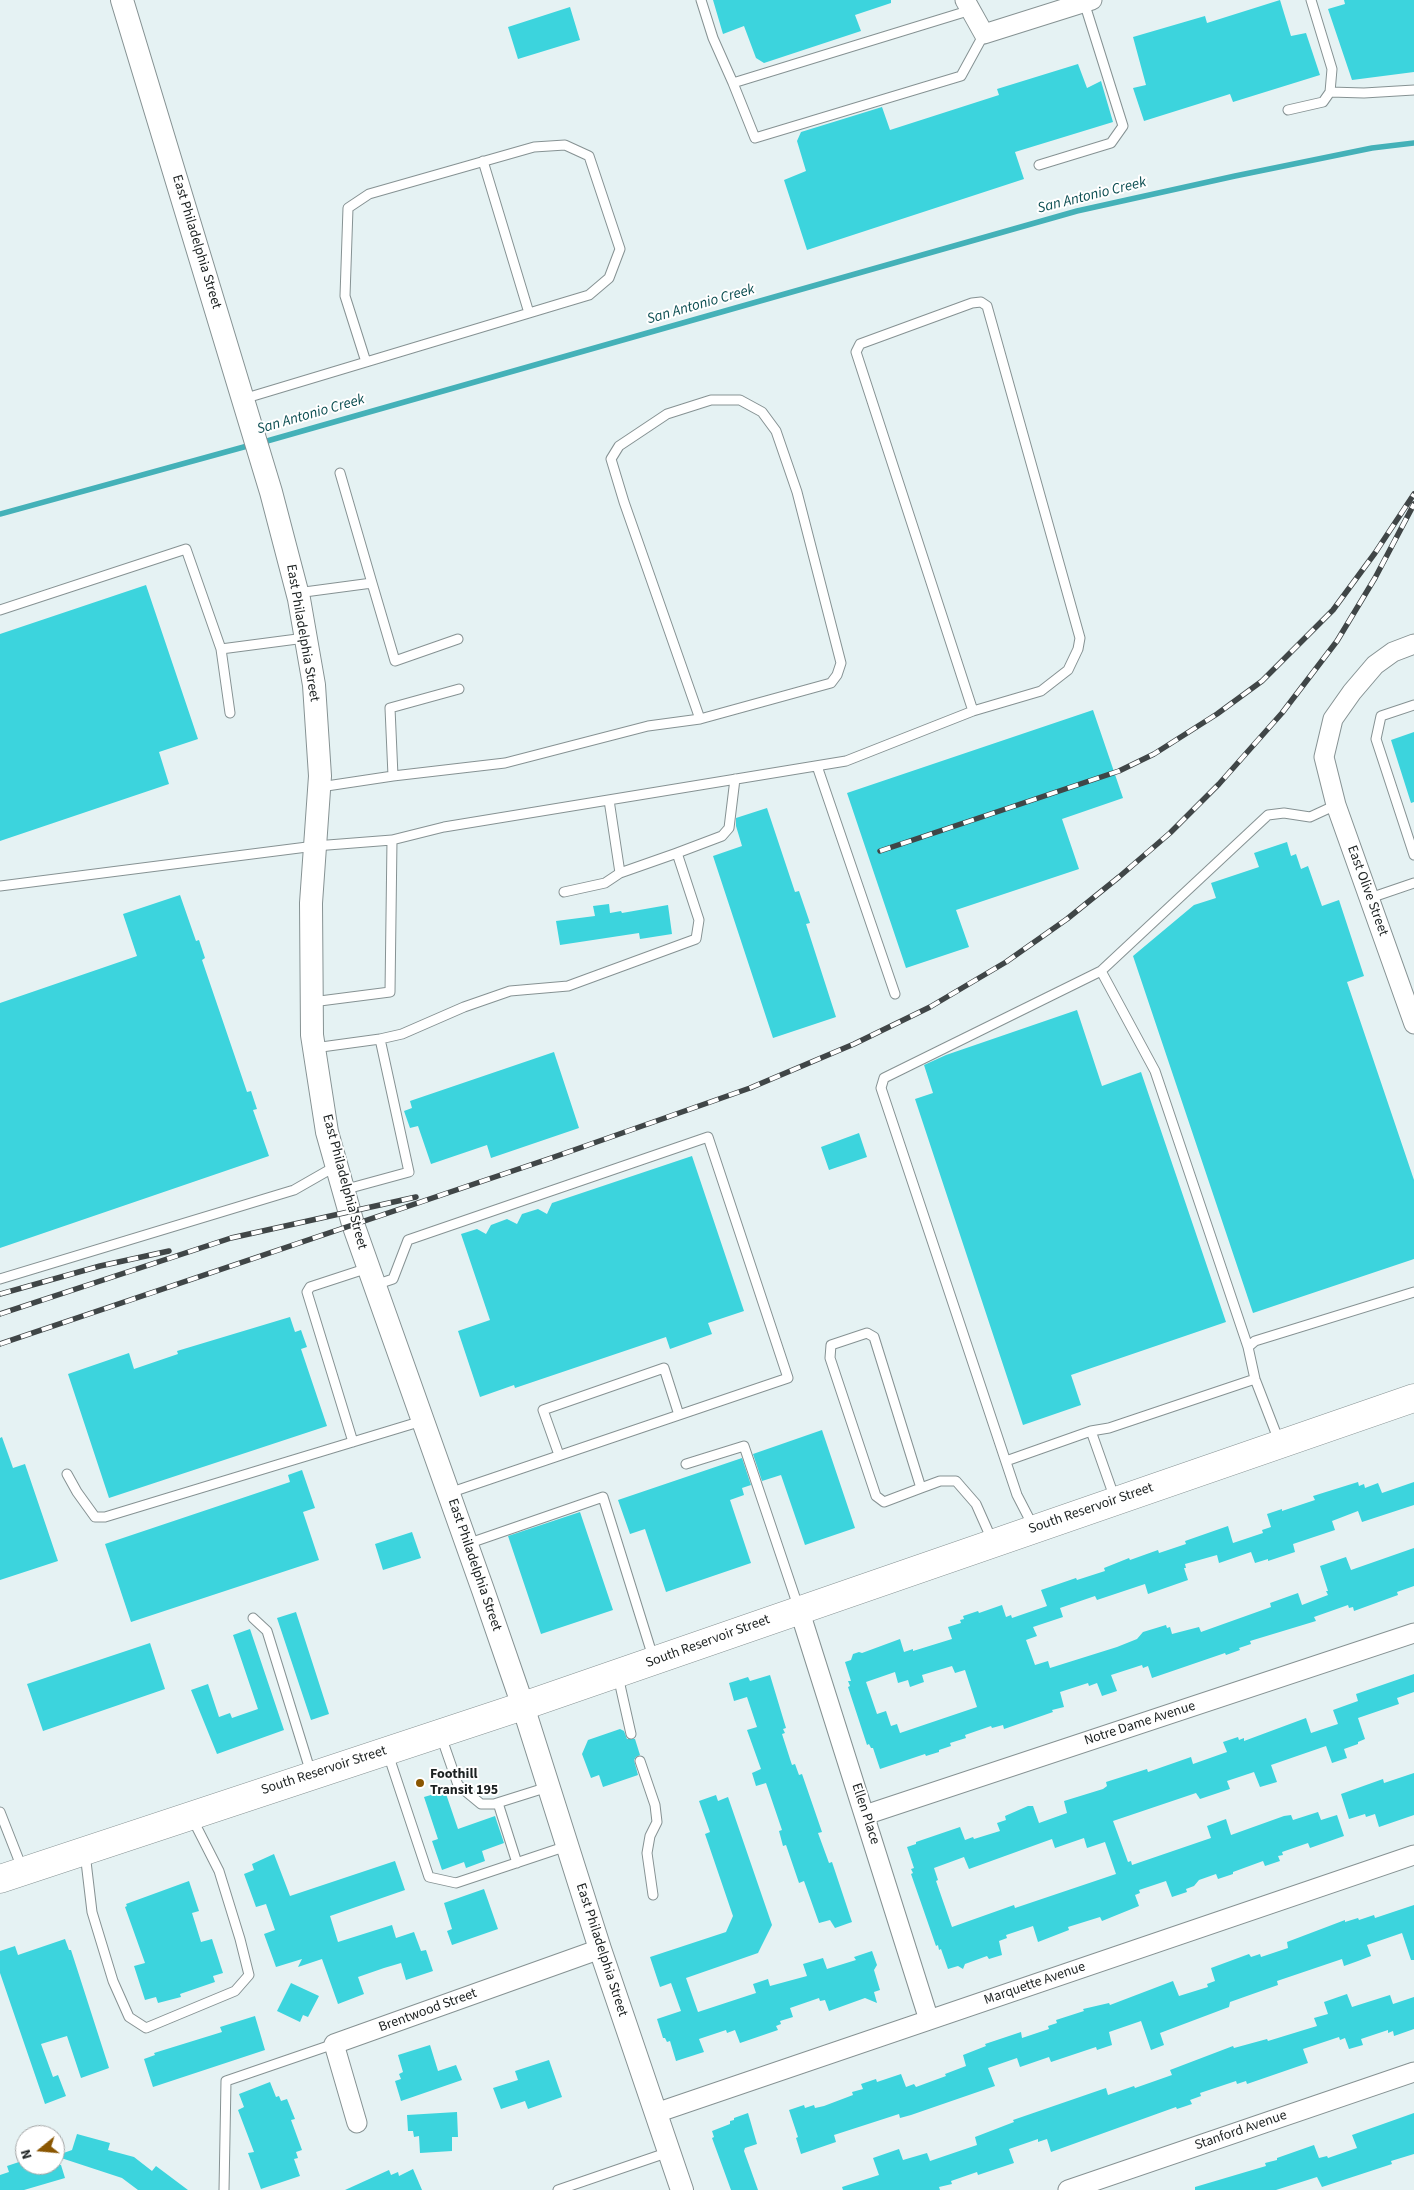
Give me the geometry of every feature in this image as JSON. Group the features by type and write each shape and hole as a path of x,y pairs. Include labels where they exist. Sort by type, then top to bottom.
{"main road":[{"name":"South Reservoir Street","path":"12,1875 523,1706 799,1609 1414,1398"}],"street":[{"name":"East Philadelphia Street","path":"122,0 271,492 297,593 306,638 314,685 320,788 311,903 311,1002 314,1048 327,1132 343,1190 371,1277 523,1706 600,1950 682,2190"},
{"path":"968,5 984,34 1088,1"},
{"name":"East Olive Street","path":"1414,644 1393,652 1375,665 1352,692 1333,720 1324,758 1336,805 1414,1024"},
{"name":"Ellen Place","path":"799,1609 866,1815 929,2020"},
{"name":"Notre Dame Avenue","path":"866,1815 1414,1633"},
{"name":"Marquette Avenue","path":"656,2113 1414,1856"},
{"name":"Brentwood Street","path":"334,2044 600,1950"},
{"path":"334,2044 358,2123"},
{"name":"Stanford Avenue","path":"1068,2190 1414,2072"}],"lane":[{"path":"701,0 713,38 755,138 961,76 984,34"},
{"path":"1288,110 1323,102 1330,92 1332,69 1311,0"},
{"path":"1039,165 1111,143 1123,126 1088,1"},
{"path":"733,83 968,5"},
{"path":"1330,92 1364,93 1414,90"},
{"path":"243,399 589,295 609,278 620,249 589,156 565,145 534,146 369,194 348,208 345,296 366,362"},
{"path":"483,161 529,313"},
{"path":"0,886 315,846 392,840 444,827 846,761 973,711 1041,691 1068,670 1078,649 1080,638 987,306 981,302 972,303 860,344 856,352 973,711"},
{"path":"320,788 393,776 505,763 648,726 700,719 778,699 831,682 837,675 841,663 796,492 776,430 762,412 740,400 711,400 667,414 619,446 611,459 624,502 700,719"},
{"path":"340,473 395,661 458,640"},
{"path":"0,610 186,549 221,649 230,713"},
{"path":"297,593 372,583"},
{"path":"221,649 306,638"},
{"path":"393,776 390,708 459,689"},
{"path":"1414,705 1381,716 1376,739 1414,855"},
{"path":"817,766 895,994"},
{"path":"564,892 605,884 620,873 722,836 730,828 735,779"},
{"path":"609,800 620,873"},
{"path":"1034,1528 1018,1495 1006,1461 881,1088 884,1078 1101,971 1268,815 1284,813 1310,817 1336,805"},
{"path":"311,1002 390,992 392,840"},
{"path":"314,1048 402,1034 464,1007 510,991 568,986 696,940 699,920 677,853"},
{"path":"1370,898 1414,883"},
{"path":"1101,971 1155,1071 1248,1347 1255,1379 1280,1444"},
{"path":"343,1190 409,1172 380,1039"},
{"path":"353,1442 307,1292 310,1286 371,1277 393,1278 408,1240 708,1137 788,1378 448,1493"},
{"path":"0,1280 294,1190 336,1166"},
{"path":"1248,1347 1255,1341 1414,1292"},
{"path":"921,1488 874,1337 867,1333 831,1345 830,1358 876,1496 884,1502 940,1481 956,1481 976,1504 993,1542"},
{"path":"559,1455 543,1410 664,1368 679,1415"},
{"path":"1006,1461 1091,1431 1109,1428 1255,1379"},
{"path":"66,1474 76,1492 95,1517 105,1517 423,1421"},
{"path":"1091,1431 1116,1500"},
{"path":"686,1464 744,1446 799,1609"},
{"path":"467,1545 603,1497 654,1661"},
{"path":"253,1618 267,1631 312,1776"},
{"path":"617,1674 631,1734"},
{"path":"440,1733 458,1784 481,1804 498,1803 548,1787"},
{"path":"387,1751 430,1877 456,1883 568,1846"},
{"path":"640,1761 655,1805 657,1822 650,1836 647,1853 654,1895"},
{"path":"498,1803 517,1863"},
{"path":"0,1812 12,1875"},
{"path":"85,1850 92,1912 113,1981 129,2018 146,2028 235,1991 249,1975 219,1871 191,1816"},
{"path":"224,2190 226,2081 334,2044"},
{"path":"558,2190 669,2152"}],"building":[{"path":"713,0 891,0 891,3 855,15 861,31 764,63 756,58 744,26 723,34"},
{"path":"1280,0 1291,36 1306,33 1320,75 1233,102 1230,94 1144,121 1133,88 1146,85 1133,37 1205,16 1207,23"},
{"path":"1344,0 1414,0 1414,72 1352,80 1328,9 1345,4"},
{"path":"570,7 580,40 518,59 508,27"},
{"path":"1078,64 1087,88 1101,81 1113,122 1015,152 1024,179 807,250 784,180 806,171 797,141 801,132 882,107 890,130 999,95 997,89"},
{"path":"146,585 198,739 159,752 169,784 0,841 0,634"},
{"path":"1093,710 1123,798 1062,819 1079,869 956,910 969,947 906,968 847,793"},
{"path":"1414,732 1414,802 1411,803 1391,740"},
{"path":"767,808 795,892 799,891 810,923 806,924 836,1017 773,1038 713,856 742,846 736,826 736,818"},
{"path":"1287,842 1291,856 1296,854 1301,869 1308,866 1322,906 1339,900 1364,976 1347,982 1414,1180 1414,1259 1253,1313 1133,956 1194,905 1216,898 1211,883 1259,867 1254,853"},
{"path":"180,895 196,941 199,940 205,958 202,960 247,1092 251,1091 257,1109 253,1110 269,1156 0,1248 0,1003 137,956 123,914"},
{"path":"609,904 610,913 621,911 622,913 668,905 672,934 640,939 639,933 560,945 556,921 595,916 593,906"},
{"path":"1077,1010 1102,1086 1141,1072 1226,1322 1071,1375 1081,1405 1023,1425 915,1099 933,1093 924,1065 946,1055"},
{"path":"554,1052 579,1128 491,1158 487,1145 431,1164 418,1126 410,1128 404,1111 412,1108 410,1101"},
{"path":"859,1133 867,1157 829,1170 821,1147"},
{"path":"692,1156 744,1311 708,1323 712,1334 670,1349 666,1337 515,1388 514,1385 480,1397 458,1331 490,1320 461,1234 477,1229 486,1234 491,1225 507,1219 517,1224 522,1214 538,1209 547,1214 552,1203"},
{"path":"290,1317 295,1332 301,1330 307,1347 301,1349 327,1426 109,1498 68,1374 129,1353 134,1369 178,1354 177,1351"},
{"path":"822,1430 855,1528 805,1545 781,1475 762,1481 753,1454"},
{"path":"2,1437 13,1468 25,1464 58,1561 0,1580 0,1438"},
{"path":"742,1458 751,1485 742,1488 744,1495 730,1500 751,1563 666,1592 645,1529 630,1534 618,1500"},
{"path":"302,1470 315,1508 303,1512 319,1560 131,1622 105,1544 290,1482 288,1475"},
{"path":"1358,1482 1359,1486 1364,1484 1365,1488 1378,1483 1382,1493 1414,1482 1414,1505 1362,1522 1358,1511 1332,1521 1335,1530 1293,1544 1295,1552 1268,1561 1268,1559 1255,1563 1251,1552 1219,1563 1217,1555 1185,1564 1186,1568 1184,1568 1188,1580 1148,1594 1145,1584 1097,1600 1095,1596 1060,1608 1063,1617 1033,1627 1037,1636 1026,1640 1035,1665 1048,1661 1050,1668 1117,1647 1137,1639 1143,1632 1166,1625 1167,1628 1170,1627 1172,1634 1199,1627 1201,1632 1271,1607 1270,1603 1298,1593 1302,1605 1328,1595 1320,1566 1346,1557 1351,1570 1414,1548 1414,1586 1397,1592 1398,1595 1354,1611 1353,1607 1349,1608 1348,1605 1314,1617 1316,1621 1250,1641 1251,1644 1239,1648 1240,1650 1226,1655 1225,1653 1152,1678 1148,1666 1143,1668 1142,1665 1111,1675 1117,1691 1102,1696 1097,1683 1089,1686 1088,1683 1060,1692 1064,1707 1052,1710 1053,1712 1004,1729 1003,1725 992,1728 991,1726 965,1735 966,1738 950,1743 951,1746 939,1750 939,1752 926,1756 925,1754 880,1769 873,1748 869,1744 867,1745 848,1687 850,1686 848,1681 851,1681 845,1662 851,1660 853,1654 862,1653 900,1639 904,1652 952,1639 948,1627 961,1623 960,1620 964,1619 963,1616 1002,1605 1006,1617 1011,1615 1012,1618 1047,1606 1041,1590 1076,1578 1077,1580 1105,1571 1104,1568 1129,1558 1130,1560 1158,1550 1159,1553 1186,1544 1185,1541 1228,1526 1233,1543 1263,1533 1262,1530 1271,1527 1267,1514 1315,1500 1313,1496","holes":["952,1666 955,1673 965,1670 977,1707 900,1733 897,1724 891,1726 886,1711 877,1714 866,1682 895,1672 898,1683 908,1680 910,1687 924,1682 922,1675"]},
{"path":"580,1512 613,1610 541,1634 508,1536"},
{"path":"412,1532 421,1558 383,1570 375,1544"},
{"path":"296,1612 329,1714 311,1720 277,1618"},
{"path":"250,1629 284,1730 217,1754 191,1690 208,1684 219,1717 230,1713 232,1718 258,1709 233,1635"},
{"path":"150,1643 165,1689 43,1731 27,1684"},
{"path":"1414,1674 1414,1692 1397,1698 1399,1704 1358,1718 1365,1739 1358,1742 1358,1744 1344,1749 1347,1758 1332,1763 1326,1746 1271,1765 1277,1782 1260,1787 1254,1772 1227,1781 1230,1789 1200,1799 1196,1793 1113,1821 1128,1862 1131,1861 1132,1865 1211,1838 1207,1826 1226,1819 1231,1835 1284,1816 1291,1815 1293,1820 1318,1812 1321,1820 1337,1815 1344,1836 1310,1848 1308,1843 1282,1852 1283,1855 1278,1856 1280,1861 1265,1866 1263,1861 1218,1879 1216,1874 1199,1880 1194,1886 1186,1889 1187,1892 1172,1897 1166,1881 1139,1890 1140,1893 1135,1895 1139,1906 1102,1921 1100,1917 1068,1927 1069,1930 1038,1942 1033,1926 1006,1935 1007,1938 999,1941 1002,1955 989,1959 987,1956 965,1964 963,1969 958,1966 948,1969 941,1949 939,1950 938,1945 936,1946 911,1874 913,1873 911,1869 914,1868 907,1847 916,1844 916,1842 960,1827 965,1840 1000,1831 997,1823 1006,1820 1005,1816 1028,1806 1033,1806 1039,1823 1067,1813 1064,1801 1103,1789 1107,1786 1106,1782 1147,1769 1148,1772 1191,1757 1193,1764 1227,1752 1223,1742 1238,1737 1239,1740 1244,1738 1244,1741 1306,1718 1311,1733 1338,1724 1333,1710 1358,1701 1356,1694","holes":["1084,1838 1087,1848 1105,1842 1116,1874 1015,1908 1014,1905 952,1927 936,1881 938,1880 934,1868 964,1857 969,1869 1052,1839 1055,1848"]},
{"path":"770,1675 786,1728 783,1729 785,1733 782,1734 790,1759 792,1765 795,1764 799,1775 802,1774 822,1832 818,1833 829,1863 832,1862 852,1922 835,1928 830,1920 819,1923 804,1881 799,1883 786,1845 783,1846 779,1831 782,1830 766,1783 756,1786 752,1773 761,1769 747,1730 757,1727 747,1697 734,1701 729,1683 748,1677 750,1681"},
{"path":"620,1729 624,1731 627,1739 635,1739 640,1755 634,1760 638,1775 603,1787 599,1775 591,1778 582,1754 588,1740"},
{"path":"1414,1773 1414,1815 1379,1827 1375,1814 1366,1817 1365,1814 1349,1819 1341,1794 1383,1779 1384,1783"},
{"path":"445,1791 458,1829 495,1816 504,1843 482,1851 485,1861 466,1868 464,1862 442,1870 432,1841 438,1839 424,1797"},
{"path":"716,1795 718,1801 728,1797 772,1925 758,1953 686,1978 698,2012 756,1993 753,1984 768,1979 770,1986 807,1976 803,1964 823,1958 827,1969 856,1960 854,1957 872,1951 877,1965 874,1970 880,1990 874,1992 877,2003 865,1998 829,2011 825,2000 820,2001 819,1998 790,2008 793,2017 780,2021 781,2024 776,2026 778,2030 740,2043 735,2030 727,2033 726,2030 699,2039 704,2052 676,2061 670,2041 667,2042 663,2038 657,2019 681,2011 671,1983 660,1987 650,1957 726,1932 733,1916 705,1834 710,1832 699,1801"},
{"path":"274,1854 290,1896 395,1861 405,1890 330,1916 338,1942 392,1925 396,1938 414,1932 421,1951 426,1950 433,1971 406,1980 401,1963 358,1977 364,1994 338,2004 322,1959 298,1967 302,1959 276,1967 264,1934 275,1930 266,1904 256,1907 244,1874 254,1870 252,1864"},
{"path":"189,1881 199,1911 192,1913 201,1942 212,1939 223,1973 213,1976 215,1982 180,1994 181,1997 158,2003 156,1997 145,2000 134,1966 145,1963 125,1907 127,1906 126,1904"},
{"path":"484,1889 498,1929 452,1945 447,1931 452,1929 444,1903"},
{"path":"1414,1905 1414,1960 1411,1960 1402,1933 1367,1945 1371,1956 1344,1966 1342,1959 1277,1981 1278,1985 1230,2002 1229,2007 1160,2033 1164,2045 1151,2050 1141,2021 1109,2032 1112,2045 1097,2050 1096,2047 1051,2062 1049,2057 1020,2067 1017,2058 988,2068 995,2086 911,2115 900,2118 899,2114 834,2135 836,2142 801,2154 796,2138 798,2137 789,2110 804,2105 805,2108 814,2105 815,2108 824,2106 853,2095 852,2092 863,2089 861,2084 876,2079 877,2082 901,2074 906,2087 914,2084 916,2087 966,2066 963,2055 986,2046 985,2044 1021,2032 1022,2038 1049,2029 1048,2026 1057,2023 1056,2020 1084,2011 1083,2009 1109,2003 1110,2005 1173,1981 1179,1996 1208,1987 1207,1984 1215,1981 1211,1968 1249,1954 1251,1957 1260,1954 1261,1957 1288,1948 1287,1942 1345,1920 1345,1922 1358,1918 1359,1920 1374,1915 1375,1918"},
{"path":"65,1939 69,1950 71,1950 109,2068 81,2078 67,2036 41,2044 53,2077 58,2075 66,2096 45,2104 0,1973 0,1951 15,1946 18,1955"},
{"path":"291,1983 319,1996 308,2017 303,2015 300,2022 277,2011"},
{"path":"1347,1994 1352,2007 1390,1995 1393,2004 1414,1997 1414,2029 1394,2036 1393,2031 1388,2033 1388,2030 1361,2039 1363,2045 1349,2049 1345,2038 1340,2040 1339,2037 1303,2049 1308,2063 1247,2084 1246,2081 1237,2084 1236,2081 1200,2093 1201,2096 1190,2100 1192,2104 1177,2109 1176,2107 1051,2152 1047,2139 1038,2142 1038,2139 1009,2149 1014,2163 978,2175 977,2172 951,2181 952,2184 939,2187 940,2190 843,2190 842,2187 879,2175 873,2158 899,2149 903,2160 927,2153 930,2161 977,2145 975,2137 1014,2122 1013,2120 1106,2088 1108,2095 1134,2086 1135,2088 1172,2075 1170,2070 1233,2046 1234,2048 1267,2039 1268,2041 1317,2026 1314,2018 1328,2014 1324,2002"},
{"path":"255,2016 265,2050 153,2087 144,2059 155,2055 154,2053 222,2032 220,2027"},
{"path":"430,2045 438,2071 456,2065 462,2080 401,2101 395,2081 401,2079 399,2074 403,2072 398,2055"},
{"path":"549,2060 562,2097 528,2109 525,2101 501,2109 493,2088 518,2080 515,2071"},
{"path":"270,2082 276,2097 279,2096 281,2101 287,2099 295,2119 291,2120 302,2150 296,2152 298,2158 294,2159 300,2176 261,2189 248,2153 254,2152 238,2110 244,2107 239,2094"},
{"path":"457,2112 458,2137 452,2137 452,2151 420,2153 419,2136 414,2137 413,2131 408,2131 407,2115"},
{"path":"748,2113 757,2144 745,2148 744,2151 758,2190 731,2190 712,2138 714,2137 712,2131 730,2124 730,2121 734,2120 734,2118"},
{"path":"1414,2113 1414,2154 1391,2161 1392,2164 1322,2187 1317,2177 1276,2190 1195,2190 1195,2187 1266,2166 1265,2163 1314,2145 1319,2158 1327,2156 1328,2158 1357,2148 1352,2135"},
{"path":"77,2134 110,2143 108,2150 134,2157 152,2171 156,2166 188,2190 138,2190 122,2178 65,2159 65,2152 72,2150"},
{"path":"15,2163 15,2175 64,2175 65,2178 24,2190 0,2190 0,2175 9,2172 7,2166"},
{"path":"413,2169 422,2190 345,2190 389,2170 391,2175 398,2172 399,2176"}],"waterway":[{"name":"San Antonio Creek","path":"260,443 1077,211 1372,148 1414,143"},
{"name":"San Antonio Creek","path":"0,514 251,445"}],"railway":[{"path":"880,851 1119,771 1154,754 1217,714 1262,681 1333,610 1375,553 1414,494"},
{"path":"0,1344 554,1157 750,1088 854,1044 930,1007 1006,962 1067,919 1119,877 1170,833 1219,784 1282,713 1337,641 1375,578 1414,504"},
{"path":"0,1314 231,1238 416,1197"},
{"path":"0,1294 100,1266 169,1251"}],"place":[{"name":"Foothill Transit 195","path":"420,1783"}]}
